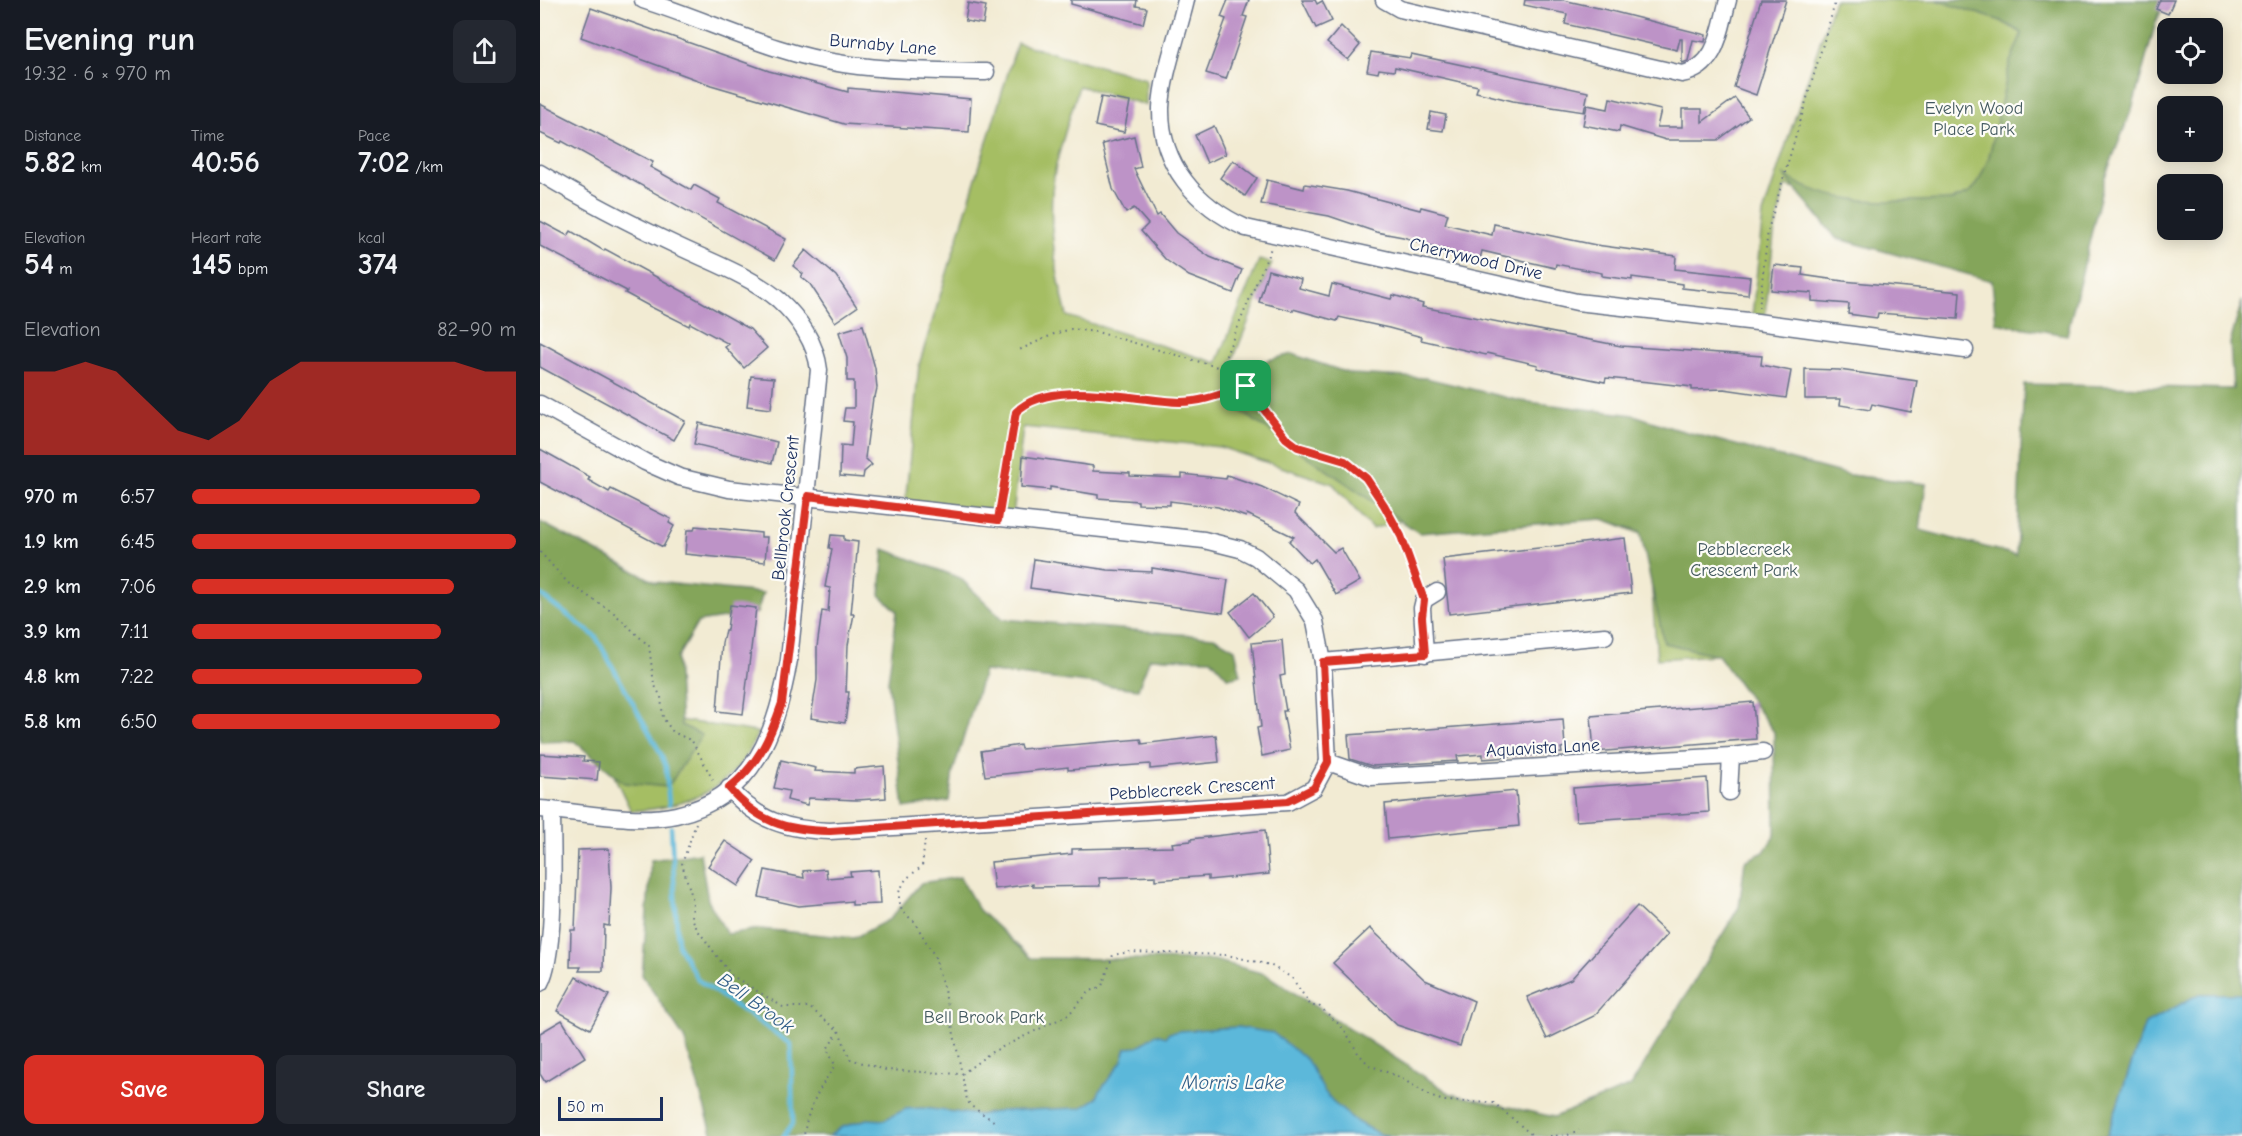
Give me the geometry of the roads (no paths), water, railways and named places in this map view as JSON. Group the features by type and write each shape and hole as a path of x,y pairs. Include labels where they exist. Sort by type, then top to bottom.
{"street":[{"name":"Burnaby Lane","path":"643,0 749,39 843,64 906,70 986,72"},
{"name":"Cherrywood Drive","path":"1186,0 1161,107 1163,128 1177,170 1207,206 1225,219 1246,228 1577,302 1757,322 1965,350"},
{"path":"1384,0 1400,9 1678,74 1695,70 1711,56 1728,0"},
{"name":"Bellbrook Crescent","path":"540,173 598,208 755,285 777,299 805,330 818,361 808,496 782,703 760,757 746,775 725,792 696,808 675,815 646,818 546,809"},
{"path":"540,404 645,462 679,477 729,489 808,496 998,520 1204,540 1240,549 1256,556 1296,590 1315,621 1323,662 1328,762"},
{"path":"1425,654 1422,617 1430,596"},
{"path":"1323,662 1605,636"},
{"name":"Aquavista Lane","path":"1328,762 1371,777 1731,756 1764,752"},
{"path":"1729,792 1731,756"},
{"name":"Pebblecreek Crescent","path":"725,792 771,823 795,829 830,831 1288,801 1314,788 1328,762"},
{"path":"540,984 545,971 550,936 546,809"}],"water":[{"path":"2199,994 2242,994 2242,1136 2107,1136 2145,1024"},
{"name":"Morris Lake","path":"1238,1027 1273,1033 1307,1060 1324,1091 1336,1105 1357,1122 1379,1134 1392,1136 829,1136 840,1128 867,1119 884,1120 906,1109 922,1108 979,1115 1001,1111 1081,1108 1097,1098 1122,1061 1126,1048 1138,1047 1156,1034 1166,1037 1169,1033 1179,1031"}],"waterway":[{"name":"Bell Brook","path":"540,594 596,637 660,752 666,767 669,805"},
{"name":"Bell Brook","path":"671,827 678,945 698,980 791,1044 793,1123 784,1136"}],"park label":[{"name":"Evelyn Wood Place Park","path":"1974,118"},
{"name":"Pebblecreek Crescent Park","path":"1744,559"},
{"name":"Bell Brook Park","path":"984,1017"}]}
